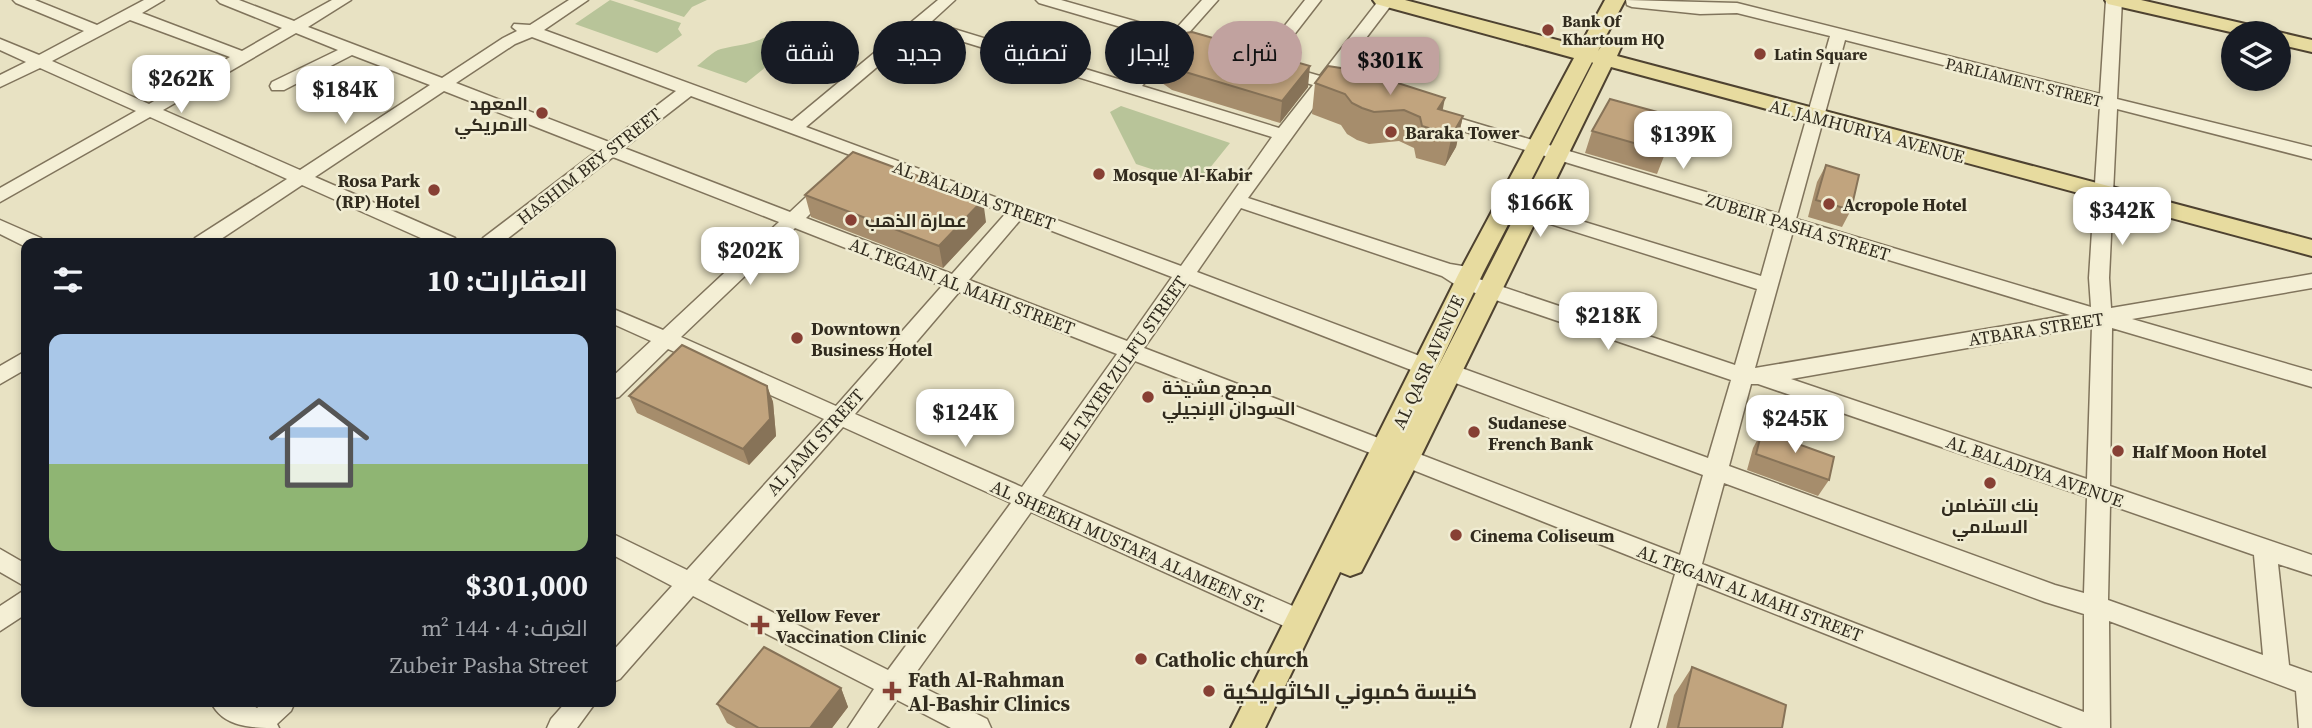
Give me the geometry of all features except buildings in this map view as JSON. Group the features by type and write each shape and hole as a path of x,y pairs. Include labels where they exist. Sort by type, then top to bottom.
{"main road":[{"name":"AL JAMHURIYA AVENUE","path":"1385,0 2105,195 2312,248"},
{"path":"2115,0 2152,4 2221,23"},
{"name":"AL QASR AVENUE","path":"1268,728 1437,370 1474,279 1547,150 1626,1"},
{"path":"2291,41 2312,46"},
{"path":"1474,279 1529,211 1547,150"},
{"name":"AL QASR AVENUE","path":"1248,728 1302,622 1396,454"}],"street":[{"path":"21,0 98,31"},
{"path":"0,82 156,0"},
{"name":"AL TEGANI AL MAHI STREET","path":"225,0 2095,728"},
{"path":"0,196 343,0"},
{"path":"520,33 560,0"},
{"path":"210,238 520,33 580,0"},
{"path":"921,21 947,0"},
{"path":"1044,0 1118,21"},
{"path":"1192,21 1210,0"},
{"path":"1313,0 1257,62 1363,95"},
{"name":"EL TAYER ZULFU STREET","path":"861,728 1026,500 1236,200 1385,0"},
{"path":"2095,728 2102,318 2099,278 2115,0"},
{"name":"PARLIAMENT STREET","path":"1626,1 1700,9 1737,8 2312,153"},
{"path":"130,14 244,57"},
{"name":"AL BALADIA STREET","path":"520,33 794,128 1437,370 2054,595 2096,607 2310,685"},
{"path":"1644,728 1715,471 1750,373 1767,285 1838,35"},
{"path":"966,37 1283,135"},
{"path":"0,44 437,238"},
{"path":"278,86 352,49"},
{"path":"794,128 873,62"},
{"path":"1131,88 1135,84"},
{"name":"HASHIM BEY STREET","path":"496,238 688,90"},
{"name":"ZUBEIR PASHA STREET","path":"1416,111 2312,379"},
{"path":"616,386 863,154"},
{"name":"AL BALADIYA AVENUE","path":"1236,200 2312,565"},
{"name":"AL JAMI STREET","path":"616,665 839,417 1018,211"},
{"path":"1529,211 1767,285"},
{"path":"0,226 24,238"},
{"name":"ATBARA STREET","path":"1750,373 2102,318 2312,281"},
{"name":"AL SHEEKH MUSTAFA ALAMEEN ST.","path":"616,317 1302,622"},
{"path":"0,376 21,363"},
{"path":"616,546 978,728"},
{"path":"2266,549 2277,672"},
{"path":"0,559 21,574"},
{"path":"0,620 21,604"},
{"path":"2310,685 2312,728"},
{"path":"231,707 260,727 278,707"},
{"path":"560,728 579,707"}],"green space":[{"path":"610,0 681,23 678,29 682,35 657,53 575,24"},
{"path":"633,0 707,0 692,7 684,17"},
{"path":"761,39 761,71 746,83 697,66 718,50"},
{"path":"1121,106 1230,143 1197,184 1136,164 1110,112"}],"place":[{"name":"Bank Of Khartoum HQ","path":"1548,30"},
{"name":"Latin Square","path":"1760,54"},
{"name":"المعهد الامريكي","path":"542,113"},
{"name":"Baraka Tower","path":"1391,132"},
{"name":"Mosque Al-Kabir","path":"1099,174"},
{"name":"Rosa Park (RP) Hotel","path":"434,190"},
{"name":"Acropole Hotel","path":"1829,204"},
{"name":"عمارة الذهب","path":"851,220"},
{"name":"Downtown Business Hotel","path":"797,338"},
{"name":"مجمع مشيخة السودان الإنجيلي","path":"1148,397"},
{"name":"Sudanese French Bank","path":"1474,432"},
{"name":"Half Moon Hotel","path":"2118,451"},
{"name":"بنك التضامن الاسلامي","path":"1990,483"},
{"name":"Cinema Coliseum","path":"1456,535"},
{"name":"Yellow Fever Vaccination Clinic","path":"760,625"},
{"name":"Catholic church","path":"1141,659"},
{"name":"Fath Al-Rahman Al-Bashir Clinics","path":"892,691"},
{"name":"كنيسة كمبوني الكاثوليكية","path":"1209,691"}]}
